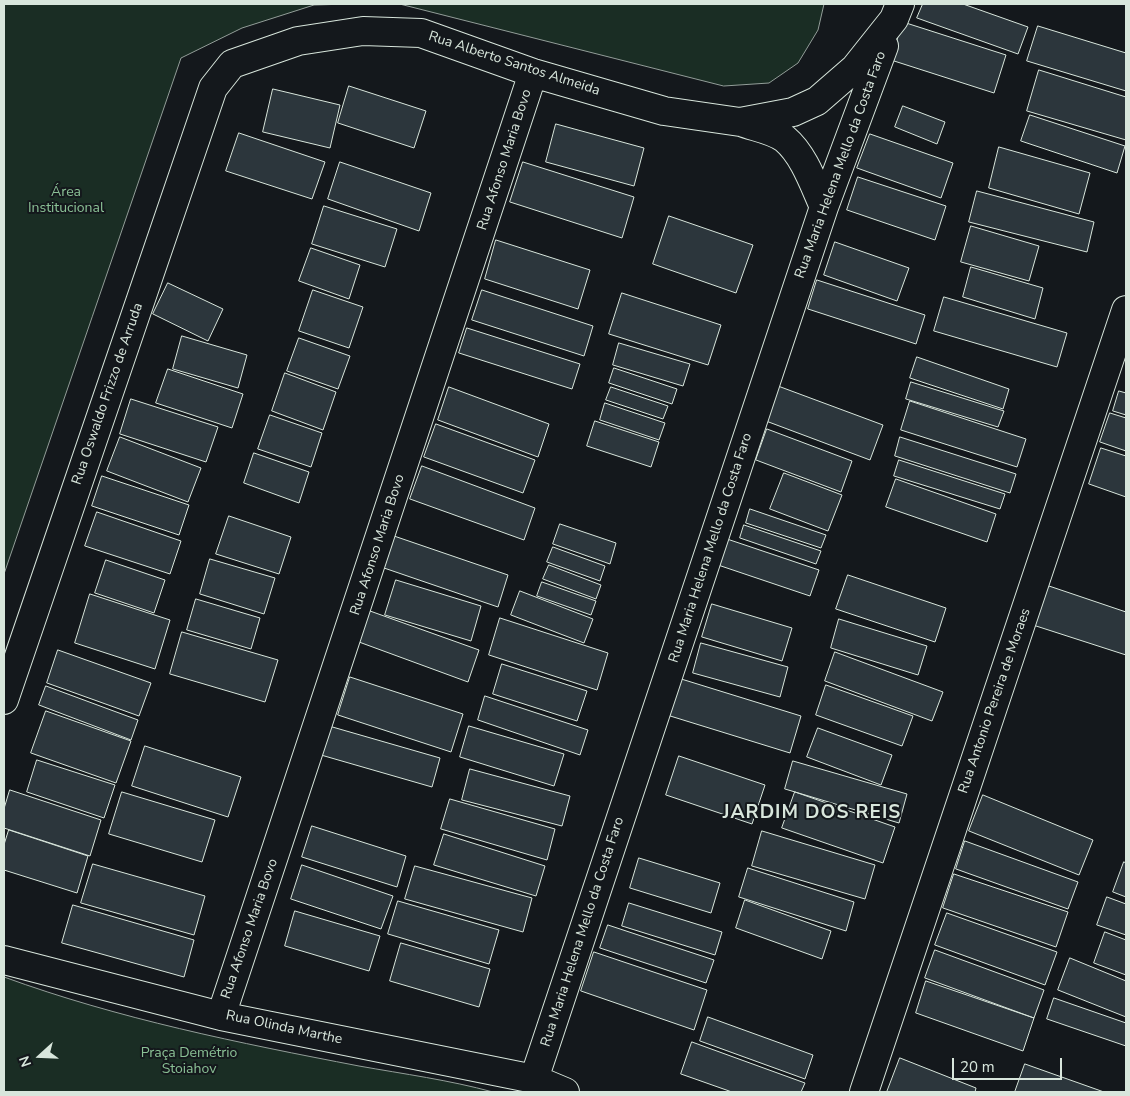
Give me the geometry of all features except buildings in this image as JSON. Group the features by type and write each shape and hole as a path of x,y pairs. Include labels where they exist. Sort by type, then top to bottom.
{"street":[{"name":"Rua Alberto Santos Almeida","path":"740,122 793,112 817,101 855,68 897,11"},
{"name":"Rua Maria Helena Mello da Costa Faro","path":"534,1079 824,207 897,11"},
{"name":"Rua Alberto Santos Almeida","path":"213,88 232,64 298,41 363,31 421,33 533,73 664,111 740,122 779,136 786,140 807,169 824,207"},
{"name":"Rua Afonso Maria Bovo","path":"221,1016 533,73"},
{"name":"Rua Oswaldo Frizzo de Arruda","path":"4,700 213,88"},
{"name":"Rua Antonio Pereira de Moraes","path":"864,1092 1126,310"},
{"name":"Rua Olinda Marthe","path":"4,960 221,1016 534,1079 565,1092"}],"green space":[{"name":"Área Institucional","path":"4,4 349,4 314,5 242,28 181,58 4,574"},
{"path":"400,4 824,4 818,30 798,63 769,83 724,86"},
{"name":"Praça Demétrio Stoiahov","path":"4,977 135,1018 180,1029 493,1092 4,1092"}],"district":[{"name":"JARDIM DOS REIS","path":"812,813"}]}
